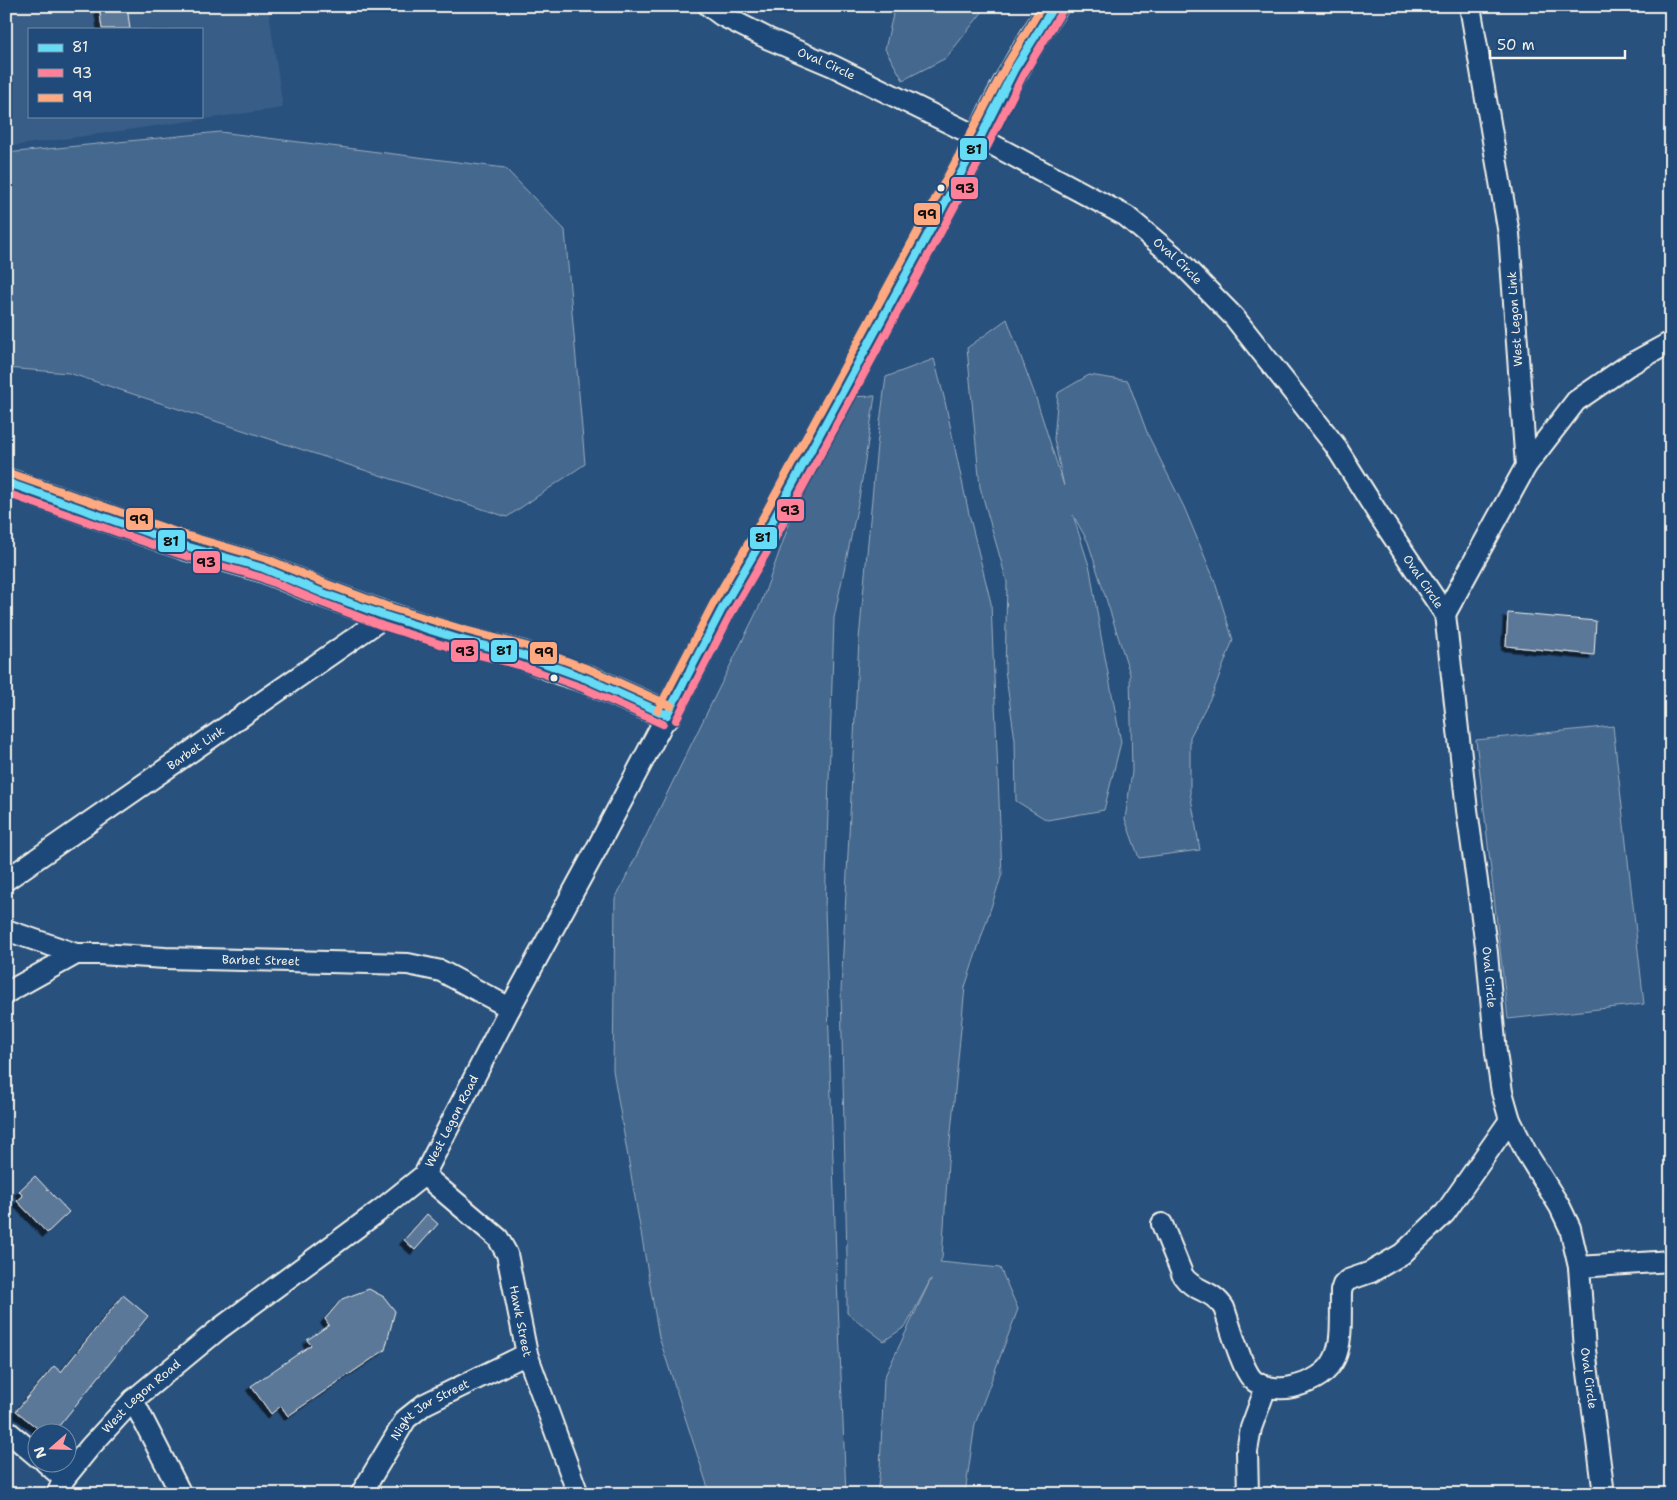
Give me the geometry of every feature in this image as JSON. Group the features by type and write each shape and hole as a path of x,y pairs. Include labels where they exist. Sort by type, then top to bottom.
{"main road":[{"path":"6,482 173,542 262,568 386,616 462,640 522,655 587,679 667,715 723,607 765,535 980,138 999,98 1054,6"}],"street":[{"name":"Oval Circle","path":"709,6 721,15 769,39 833,66 1034,165 1126,216 1176,258 1234,317 1334,444 1445,614 1487,953 1496,1053 1502,1092 1510,1120 1526,1152 1560,1206 1570,1228 1579,1267 1585,1350 1604,1494"},
{"name":"West Legon Link","path":"1470,6 1509,234 1526,466"},
{"path":"1445,614 1526,466 1576,401 1627,366 1671,342"},
{"name":"Barbet Link","path":"6,880 386,616"},
{"name":"West Legon Road","path":"61,1487 90,1448 133,1400 219,1329 380,1211 424,1175 510,1008 667,715"},
{"name":"Barbet Street","path":"6,930 76,954 408,964 441,971 510,1008"},
{"path":"6,993 76,954"},
{"path":"1162,1224 1183,1276 1190,1284 1214,1296 1224,1308 1244,1365 1252,1379 1266,1387 1288,1388 1304,1384 1317,1379 1328,1371 1335,1359 1340,1341 1341,1291 1343,1285 1348,1280 1371,1272 1402,1254 1445,1213 1510,1120"},
{"name":"Hawk Street","path":"424,1175 498,1238 506,1254 527,1354 578,1494"},
{"path":"1579,1267 1671,1260"},
{"name":"Night Jar Street","path":"361,1494 406,1419 425,1404 527,1354"},
{"path":"1248,1494 1247,1450 1251,1428 1266,1387"},
{"path":"133,1400 181,1494"},
{"path":"6,1430 28,1448"},
{"path":"51,1472 61,1487"}],"shaded area":[{"path":"6,6 268,6 283,108 6,147"},
{"path":"895,6 987,6 946,58 903,80 885,49"},
{"path":"220,132 505,168 565,230 585,464 507,517 69,373 6,368 6,153"},
{"path":"1007,319 1035,395 1064,486 1054,439 1058,393 1089,375 1128,381 1148,435 1184,507 1214,579 1233,640 1212,695 1190,737 1190,792 1200,850 1139,858 1125,819 1132,772 1130,674 1088,542 1073,515 1090,569 1121,742 1104,810 1047,820 1016,801 1015,740 1005,670 1007,582 980,487 967,348"},
{"path":"934,359 991,603 1002,874 965,987 948,1163 942,1258 940,1262 1000,1268 1018,1309 975,1424 965,1494 877,1494 884,1378 931,1279 906,1326 884,1341 847,1313 841,991 859,639 877,445 886,377"},
{"path":"875,396 859,499 834,618 825,908 846,1494 710,1494 659,1337 613,1070 615,899 761,603 800,494 845,397"},
{"path":"1613,726 1644,1004 1508,1019 1476,740"}],"building":[{"path":"99,6 127,6 130,28 102,28"},
{"path":"1508,613 1596,621 1594,655 1506,646"},
{"path":"35,1176 69,1212 47,1233 17,1201 23,1196 19,1191"},
{"path":"427,1214 438,1224 415,1250 404,1240"},
{"path":"369,1289 384,1297 395,1311 385,1350 288,1416 281,1406 271,1414 251,1386 311,1345 307,1340 329,1325 325,1319 342,1299"},
{"path":"123,1295 148,1316 62,1422 30,1422 16,1411 54,1366 61,1372"}],"transit line":[{"name":"99","path":"658,710 714,602 756,530 1006,66 1042,6"},
{"name":"81","path":"667,715 723,607 765,535 980,138 1014,70 1054,6"},
{"name":"93","path":"676,720 732,612 774,540 989,143 1023,75 1062,11"},
{"name":"99","path":"9,473 185,535 267,559 389,607 526,646 591,670 671,706"},
{"name":"81","path":"6,482 182,545 263,568 386,616 462,640 522,655 587,679 667,715"},
{"name":"93","path":"6,493 179,554 260,577 383,626 459,650 519,665 583,688 663,724"}]}
